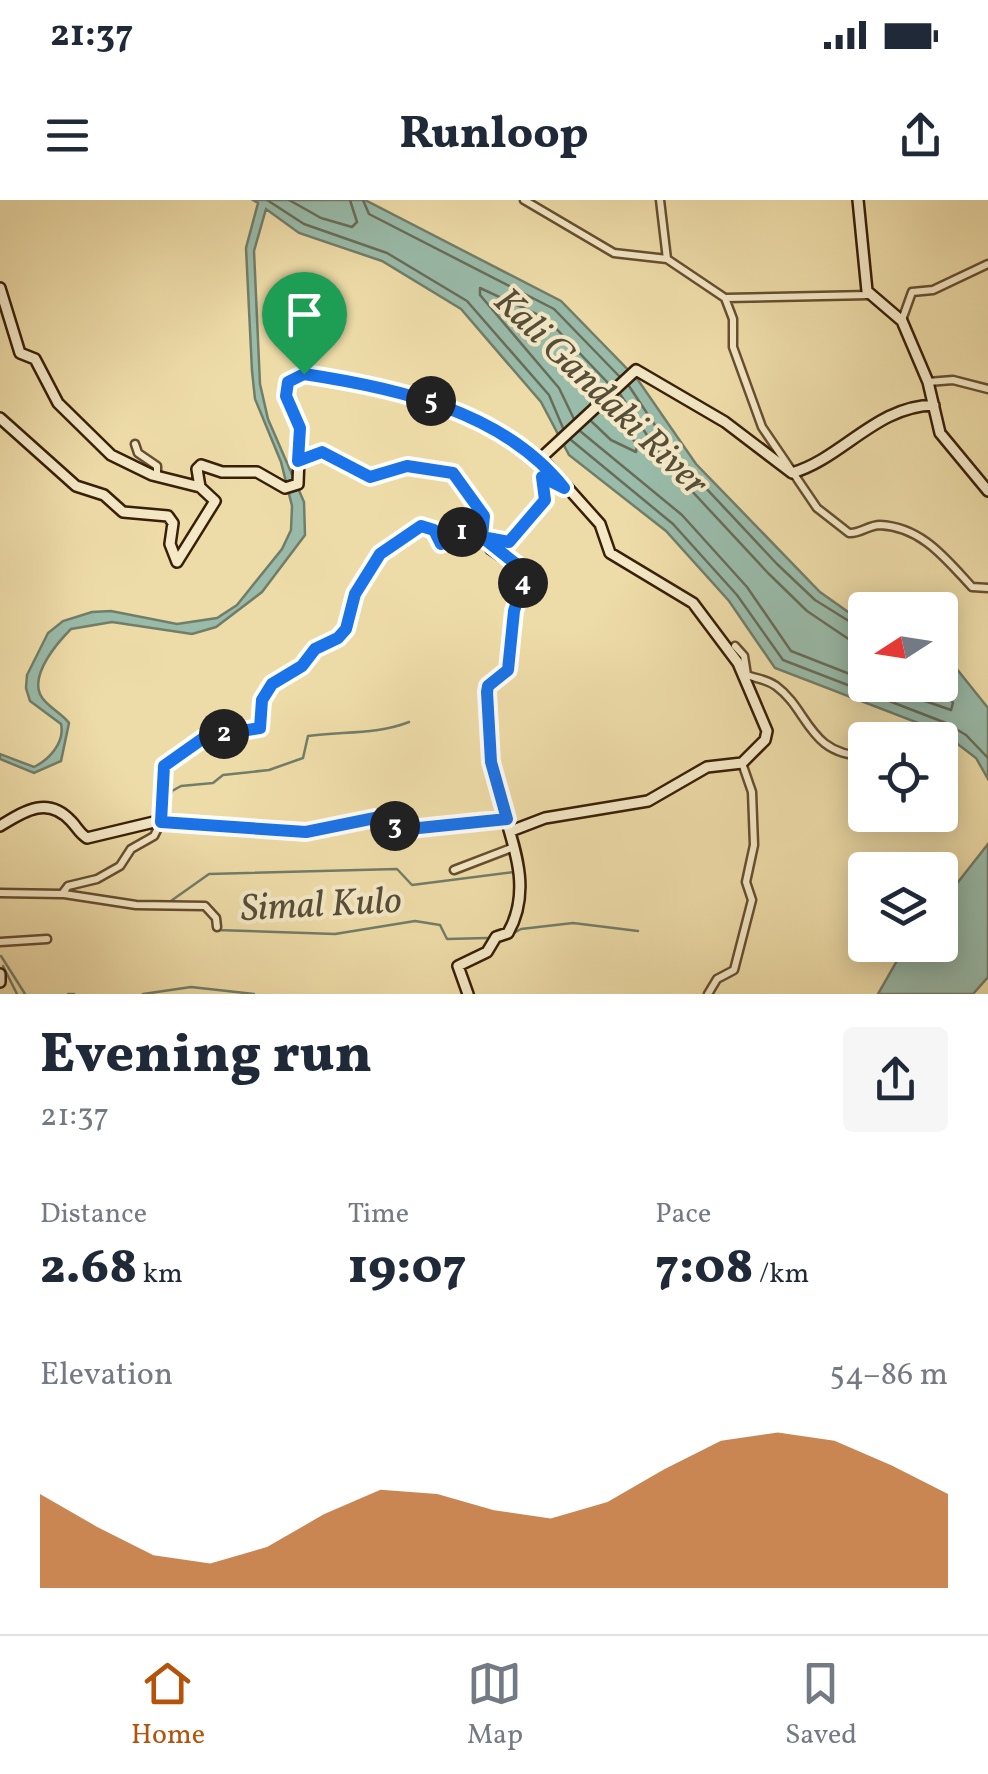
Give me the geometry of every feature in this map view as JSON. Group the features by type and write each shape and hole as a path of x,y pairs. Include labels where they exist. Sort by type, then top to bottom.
{"street":[{"path":"524,200 614,254 667,259 725,298 870,295"},
{"path":"660,200 667,259"},
{"path":"858,200 862,270 870,295 902,322 928,382 940,433 988,491"},
{"path":"902,322 912,292 933,290 988,264"},
{"path":"0,288 20,353 35,359 75,424 111,456 157,477 200,487 215,501 177,562 170,544 174,527 170,518 123,512 104,495 76,486 0,418"},
{"path":"725,298 733,319 733,347 751,404 792,473 834,525 856,534 876,524 906,531 943,554 972,587 988,588"},
{"path":"541,458 636,370 724,422 792,473"},
{"path":"200,487 197,469 206,464 222,472 257,472 284,488 298,484 300,428 286,396 288,382 304,374 457,408 541,458 600,524 604,547 694,604 738,663 767,731 765,740 742,763 707,767 648,801 545,818 511,830"},
{"path":"928,382 952,380 988,389"},
{"path":"792,473 812,468 887,416 916,405 934,405"},
{"path":"135,444 138,453 156,466 157,477"},
{"path":"298,461 322,452 370,477 407,466 453,473 484,516 482,537"},
{"path":"65,891 90,884 120,866 131,849 154,836 161,822 164,766 205,737 260,728 262,700 272,684 346,629 355,594 384,550 421,526 434,530 441,544 466,531 509,542 545,500 542,477 564,488"},
{"path":"468,994 458,966 486,952 496,937 508,933 516,914 516,847 491,762 487,692 488,686 508,670 514,611 526,572 482,537"},
{"path":"738,663 736,645 744,656 747,675 778,687 809,732 848,754"},
{"path":"708,994 718,979 734,970 752,900 746,882 754,845 752,792 742,763"},
{"path":"0,826 24,809 42,807 67,816 87,838 161,822 306,832 375,818 409,829 507,819"},
{"path":"454,870 516,847"},
{"path":"0,893 65,891 136,906 205,906 215,919"},
{"path":"0,942 47,938"}],"water":[{"name":"Kali Gandaki River","path":"253,200 365,200 561,301 638,380 696,464 820,592 848,612 848,696 775,668 729,601 666,531 569,455 541,402 461,309 382,261 299,233 266,209 254,251 260,384 268,419 304,502 305,535 262,592 216,627 192,634 112,622 71,629 47,658 38,686 42,698 69,723 61,761 34,773 0,759 0,754 34,767 51,755 58,743 61,724 30,701 26,688 27,675 48,633 63,621 111,611 177,624 217,618 237,605 282,549 291,530 292,506 281,462 255,399 252,371 246,248 258,203"},
{"path":"958,670 988,708 988,779 976,758 958,744 958,722 916,722 864,702 958,702"},
{"path":"988,844 988,977 973,994 878,994 896,962 958,962 958,882"}],"waterway":[{"path":"165,808 172,791 181,786 213,783 223,775 269,770 303,758 308,736 371,731 409,722"},
{"path":"168,903 209,874 397,869 412,885 514,872"},
{"path":"69,891 140,902"},
{"name":"Simal Kulo","path":"216,930 335,934 415,921 440,925 447,939 487,938"},
{"name":"Simal Kulo","path":"501,940 521,929 573,923 638,931"},
{"path":"1,956 25,994"},
{"path":"3,966 17,994"},
{"path":"143,994 191,987 254,994"},
{"path":"68,994 74,994"}],"route":[{"path":"304,374 288,382 286,396 300,428 298,461 322,452 353,472 370,477 395,466 453,473 484,516 482,537 466,531 441,544 434,530 421,526 384,550 355,594 346,629 338,638 315,649 302,666 272,684 262,700 264,715 260,728 205,737 190,752 164,766 161,822 285,827 306,832 375,818 409,829 507,819 491,762 487,692 488,686 508,670 514,611 526,572 482,537 509,542 545,500 542,477 564,488 541,458 457,408 304,374"}]}
